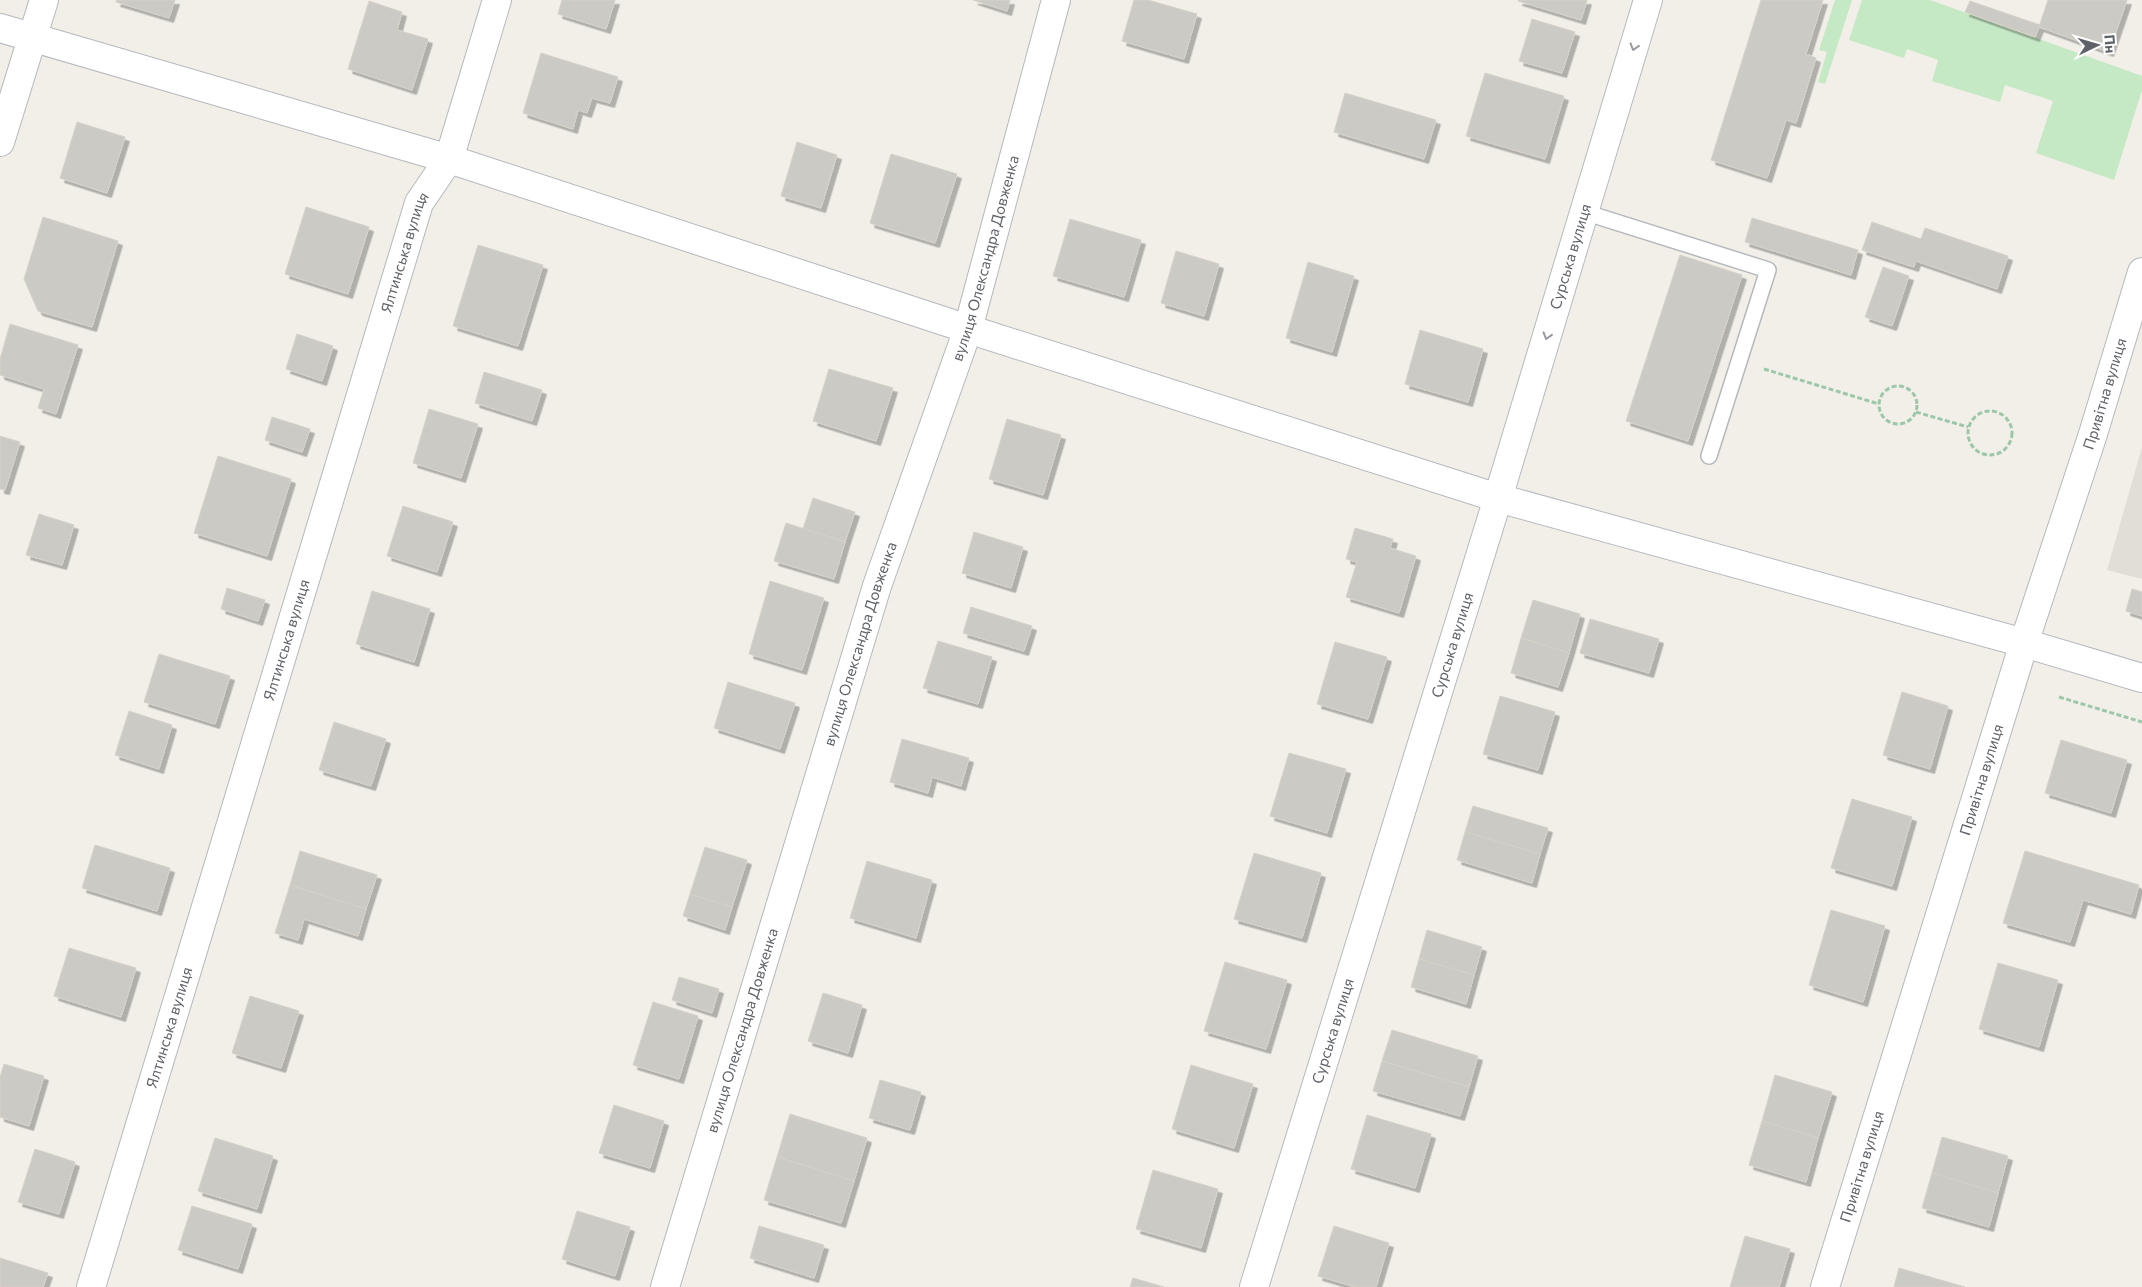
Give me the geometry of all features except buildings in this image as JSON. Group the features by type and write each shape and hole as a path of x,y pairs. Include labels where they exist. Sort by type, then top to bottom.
{"street":[{"path":"0,142 44,0"},
{"name":"Ялтинська вулиця","path":"91,1287 419,203 448,159 497,0"},
{"name":"вулиця Олександра Довженка","path":"665,1287 878,586 968,329 1056,0"},
{"name":"Сурська вулиця","path":"1254,1287 1498,498 1648,0"},
{"path":"0,28 448,159 968,329 1498,498 2024,643 2142,678"},
{"name":"Привітна вулиця","path":"1825,1287 2024,643 2093,434 2142,272"}],"lane":[{"path":"1584,212 1768,270 1709,456"}],"path":[{"path":"1740,362 1878,404"},
{"path":"1896,385 1908,388 1916,397 1916,412 1911,420 1900,425 1894,424 1888,422 1879,413 1878,404 1885,390 1896,385"},
{"path":"1988,410 2002,414 2011,425 2012,439 2004,450 1991,456 1978,452 1969,442 1968,427 1976,416 1988,410"},
{"path":"1916,412 1968,427"},
{"path":"2059,697 2142,722"}],"shaded area":[{"path":"2142,447 2142,579 2107,570"}],"green space":[{"path":"1835,0 1852,0 1825,84 1818,82 1827,52 1819,50"},
{"path":"1862,0 1930,0 2142,76 2142,90 2114,180 2036,153 2053,101 2005,85 2000,102 1932,81 1938,60 1907,49 1904,58 1849,40"}]}
